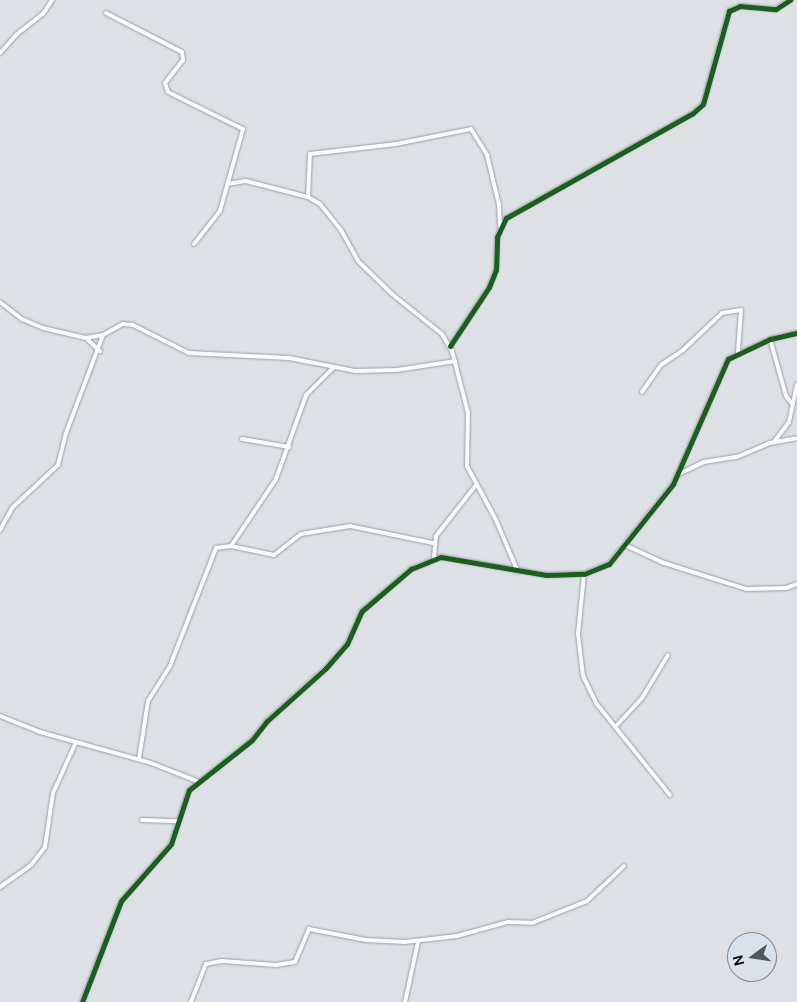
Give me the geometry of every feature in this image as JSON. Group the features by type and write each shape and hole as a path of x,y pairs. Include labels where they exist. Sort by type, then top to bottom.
{"street":[{"path":"0,53 17,34 43,14 52,0"},
{"path":"500,226 517,211 593,172 703,104 729,11 734,6 776,9 790,0"},
{"path":"106,13 182,52 184,60 165,83 168,92 244,129 220,211 194,244"},
{"path":"308,198 310,154 388,146 471,129 487,155 499,204 500,226 496,270 489,287 450,346"},
{"path":"227,184 246,181 308,198 329,212 358,261 392,294 442,334 450,346 455,362 470,426 467,466 496,520 518,572"},
{"path":"0,302 40,327 86,338 103,335 123,324 133,325 189,353 289,358 333,368 397,370 455,362"},
{"path":"642,392 660,365 683,350 722,313 741,310 738,352"},
{"path":"82,1002 121,900 171,844 185,797 197,781 252,740 268,721 326,668 346,644 362,611 411,569 441,556 518,572 584,574 608,564 625,545 677,475 725,364 738,352 770,339 797,333"},
{"path":"0,530 13,507 58,464 66,434 100,351 103,335"},
{"path":"86,338 100,351"},
{"path":"770,339 786,396 793,405"},
{"path":"231,546 268,492 289,447 306,395 333,368"},
{"path":"774,442 789,422 797,385"},
{"path":"677,475 704,462 737,458 774,442 797,438"},
{"path":"242,439 289,447"},
{"path":"434,558 433,543 476,485"},
{"path":"139,759 148,701 170,666 212,553 221,546 231,546 274,555 301,534 350,526 433,543"},
{"path":"625,545 661,562 746,589 786,588 797,584"},
{"path":"584,574 578,634 582,676 596,703 670,795"},
{"path":"616,726 642,698 668,655"},
{"path":"0,716 76,742 139,759 197,781"},
{"path":"0,887 30,865 45,847 53,793 76,742"},
{"path":"142,820 178,821"},
{"path":"191,1002 206,964 222,961 276,965 294,962 309,929 366,940 418,942 508,922 525,924 546,920 587,901 624,866"},
{"path":"405,1002 418,942"}],"cycle path":[{"path":"450,346 489,287 496,270 497,237 506,218 693,113 703,104 729,11 740,6 776,9 790,0"},
{"path":"82,1002 121,901 171,844 189,790 252,740 267,721 326,668 347,644 362,611 411,569 441,557 546,575 584,574 609,564 673,484 728,359 770,339 797,333"}]}
